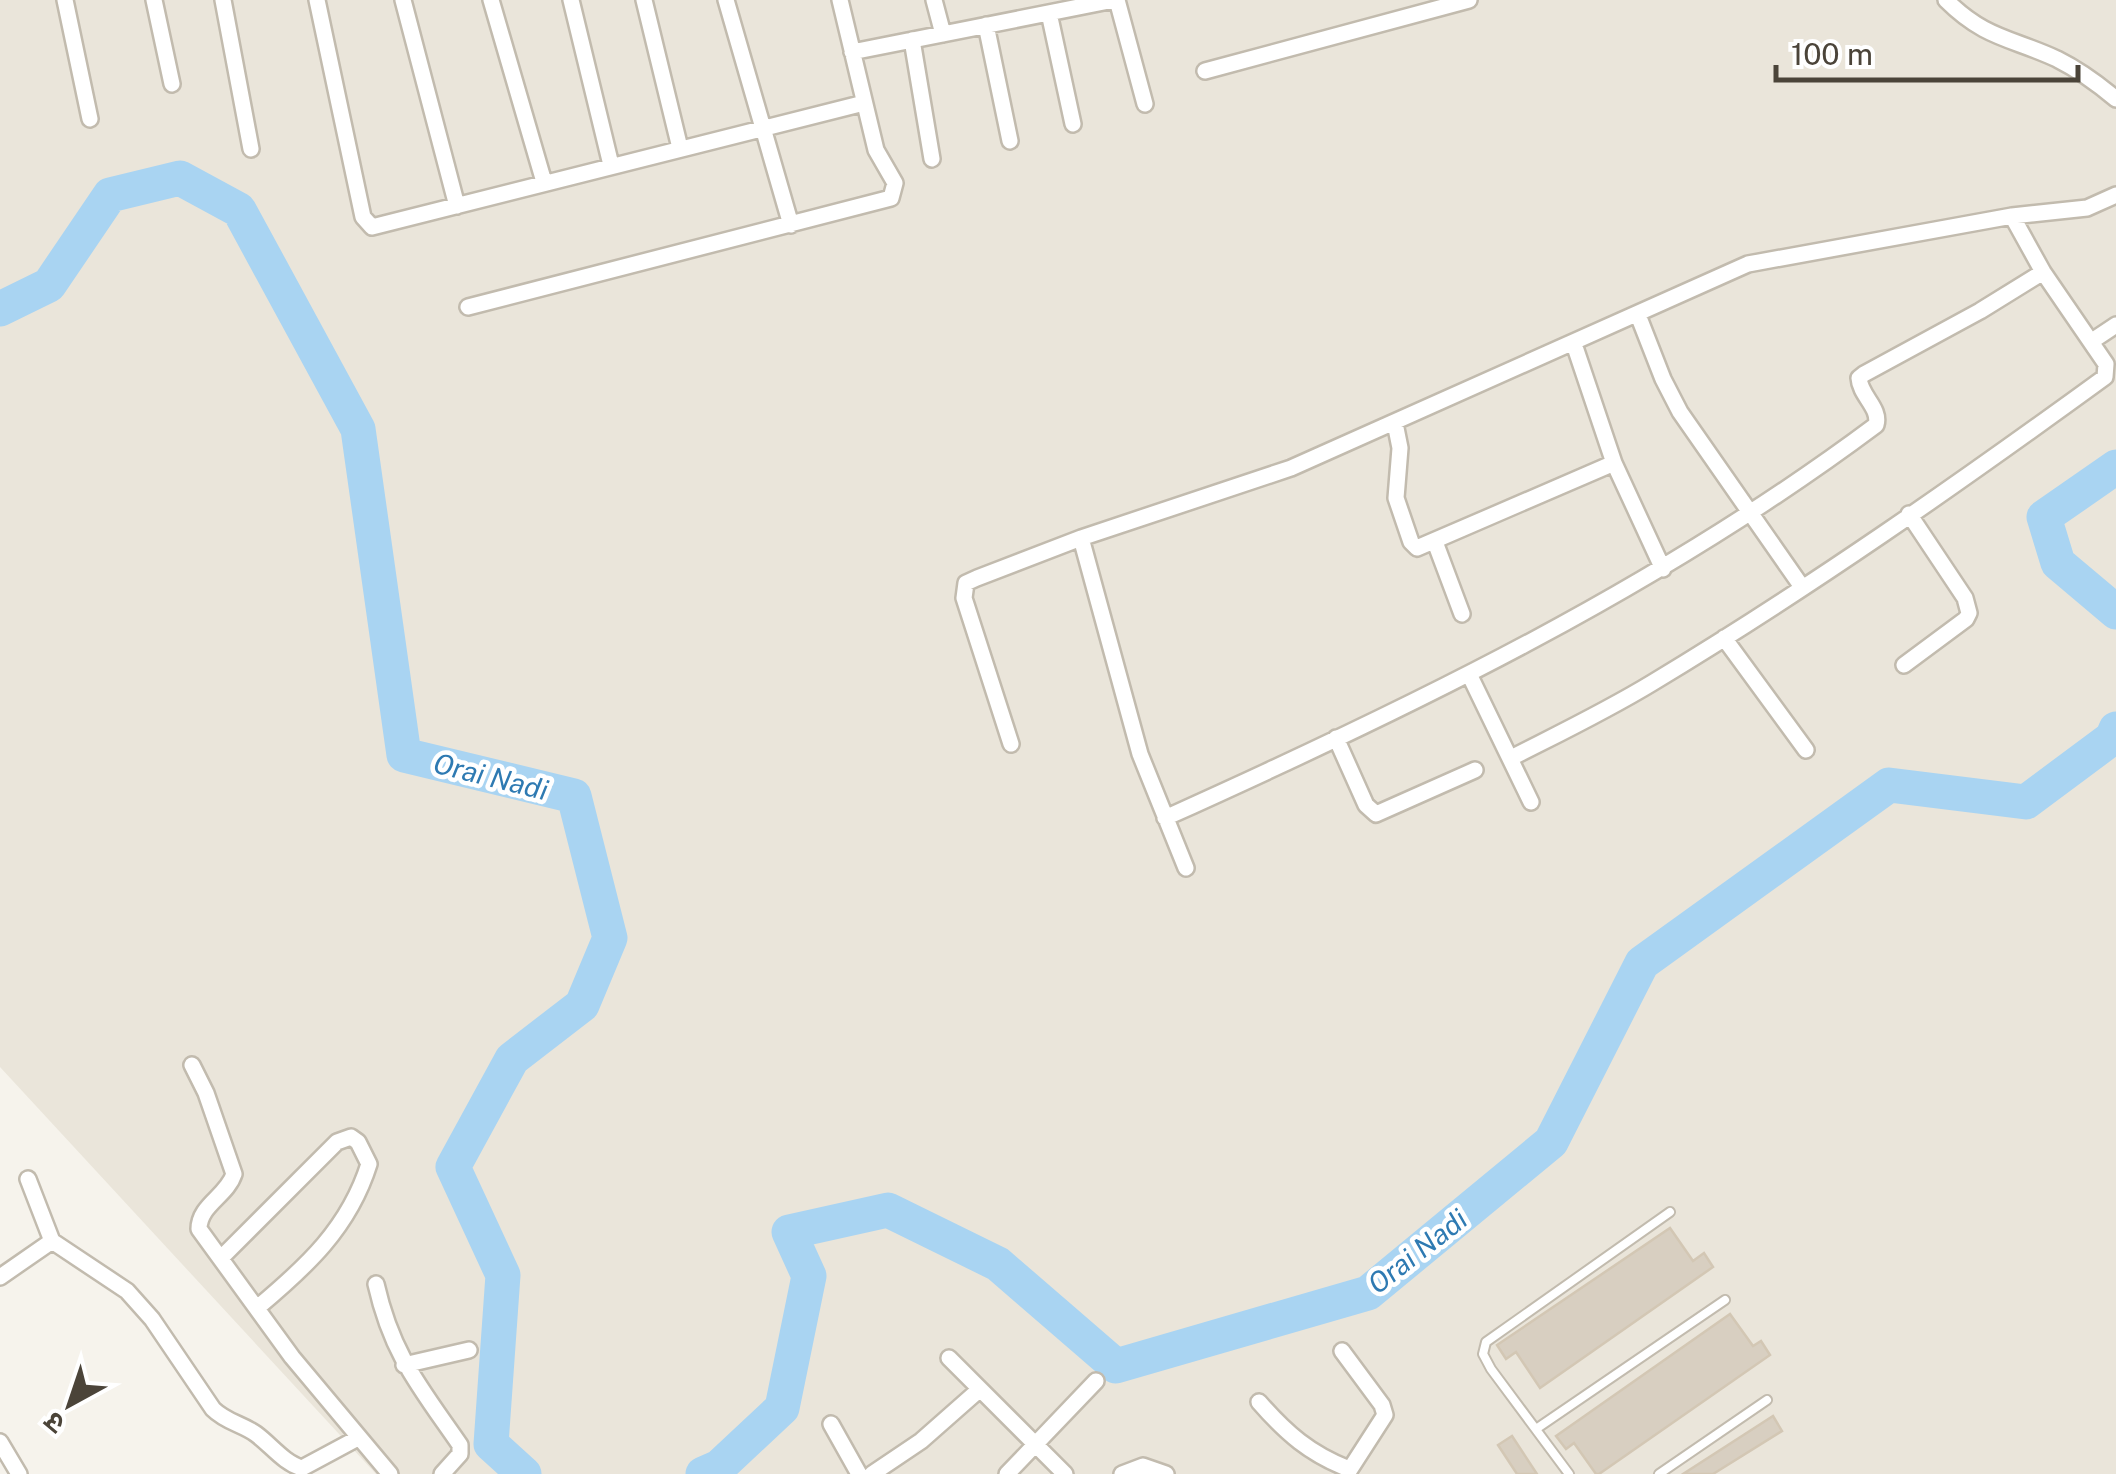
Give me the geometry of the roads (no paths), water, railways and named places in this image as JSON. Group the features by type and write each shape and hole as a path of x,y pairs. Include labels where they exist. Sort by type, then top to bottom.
{"street":[{"path":"65,0 90,119"},
{"path":"154,0 172,84"},
{"path":"223,0 251,149"},
{"path":"317,0 366,223 381,226 864,102"},
{"path":"404,0 457,206"},
{"path":"491,0 544,182"},
{"path":"571,0 611,165"},
{"path":"644,0 680,148"},
{"path":"726,0 791,225"},
{"path":"468,307 891,198 895,183 876,150 840,0"},
{"path":"934,0 943,34"},
{"path":"1027,0 1027,17"},
{"path":"852,52 1115,0 1145,104"},
{"path":"1205,71 1470,0"},
{"path":"1946,0 1962,16 1999,39 2054,58 2093,80 2116,99"},
{"path":"1049,13 1073,124"},
{"path":"986,25 1010,141"},
{"path":"912,40 932,159"},
{"path":"1011,744 963,590 966,583 1081,538 1291,468 1748,264 2012,216 2087,208 2116,195"},
{"path":"1511,758 1648,686 1802,588 2105,377 2106,364 2042,272 2012,216"},
{"path":"1165,818 1468,674 1664,569 1750,516 1876,426 1877,415 1859,386 1859,378 2042,272"},
{"path":"1638,315 1680,412 1802,588"},
{"path":"2092,342 2116,325"},
{"path":"1574,344 1614,464 1664,569"},
{"path":"1395,423 1400,448 1396,498 1411,542 1417,548 1614,464"},
{"path":"1904,666 1969,614 1965,598 1909,514"},
{"path":"1081,538 1140,754 1186,868"},
{"path":"1434,542 1462,614"},
{"path":"1724,638 1806,750"},
{"path":"1468,674 1531,802"},
{"path":"1336,738 1366,805 1376,814 1475,770"},
{"path":"192,1065 234,1174 230,1185 199,1220 200,1228 257,1308 390,1474"},
{"path":"220,1258 337,1142 351,1137 358,1142 367,1156 367,1172 333,1235 308,1266 257,1308"},
{"path":"28,1179 52,1241 127,1291 152,1319 224,1420 250,1430 293,1466 311,1466 358,1438"},
{"path":"0,1278 52,1241"},
{"path":"376,1284 384,1318 404,1365 460,1445 460,1454 442,1474"},
{"path":"404,1365 468,1350"},
{"path":"1259,1402 1297,1442 1348,1472 1385,1416 1382,1404 1342,1351"},
{"path":"949,1358 1065,1474"},
{"path":"1007,1474 1096,1380"},
{"path":"872,1474 922,1441 980,1390"},
{"path":"831,1424 860,1474"},
{"path":"0,1442 19,1474"},
{"path":"1122,1474 1142,1466 1166,1474"}],"lane":[{"path":"1569,1474 1491,1368 1484,1354 1486,1342 1670,1212"},
{"path":"1536,1429 1725,1300"},
{"path":"1660,1474 1767,1400"}],"waterway":[{"name":"Orai Nadi","path":"0,309 49,285 110,195 180,178 239,210 358,429 404,755 574,796 610,938 582,1005 512,1059 453,1167 503,1275 491,1444 524,1474"},
{"name":"Orai Nadi","path":"2116,467 2044,517 2058,563 2116,612"},
{"name":"Orai Nadi","path":"703,1474 719,1467 782,1408 809,1276 789,1232 888,1210 998,1264 1116,1366 1368,1293 1551,1142 1642,963 1889,785 2026,802 2112,738 2116,729"}]}
